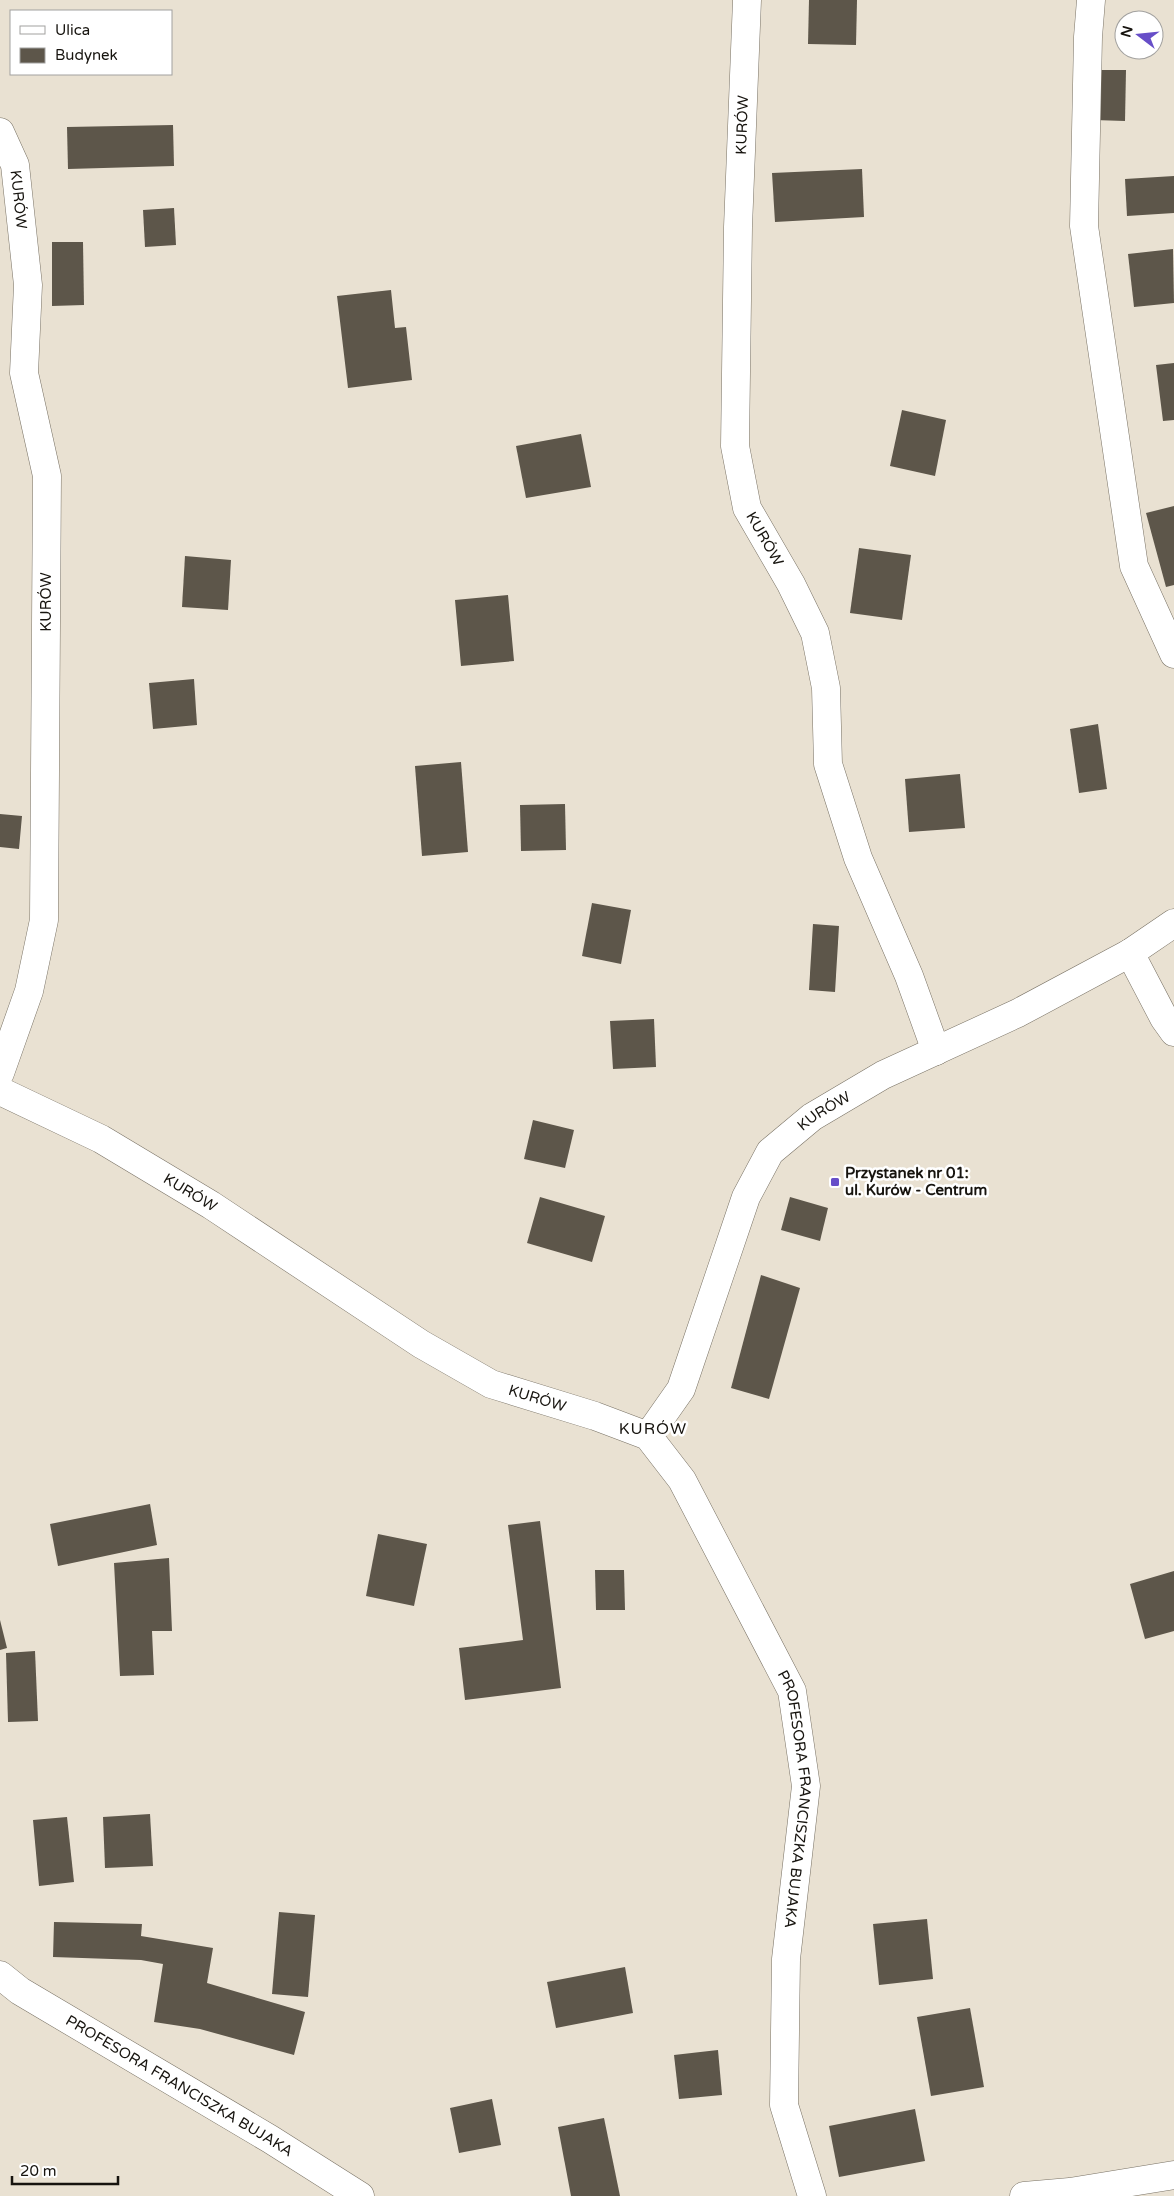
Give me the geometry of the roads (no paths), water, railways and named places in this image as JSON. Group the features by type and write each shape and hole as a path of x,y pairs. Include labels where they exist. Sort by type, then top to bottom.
{"street":[{"name":"KURÓW","path":"747,0 738,227 735,446 747,508 791,584 815,633 826,688 828,764 858,858 909,976 936,1051"},
{"path":"1091,0 1088,37 1084,226 1134,566 1174,654"},
{"name":"KURÓW","path":"0,132 15,165 28,285 24,373 47,476 44,920 29,991 0,1073"},
{"name":"KURÓW","path":"0,1091 101,1139 211,1205 420,1344 491,1384 595,1416 648,1436 681,1389 746,1197 770,1152 812,1117 883,1075 1018,1013 1130,953 1174,923"},
{"path":"1130,953 1164,1018 1174,1032"},
{"name":"PROFESORA FRANCISZKA BUJAKA","path":"648,1436 682,1480 792,1691 806,1786 786,1959 784,2105 810,2196"},
{"name":"PROFESORA FRANCISZKA BUJAKA","path":"0,1975 20,1991 270,2139 360,2196"},
{"path":"1024,2196 1070,2192 1174,2175"}],"place":[{"name":"Przystanek nr 01: ul. Kurów - Centrum","path":"835,1182"}],"district":[{"name":"KURÓW","path":"653,1429"}]}
